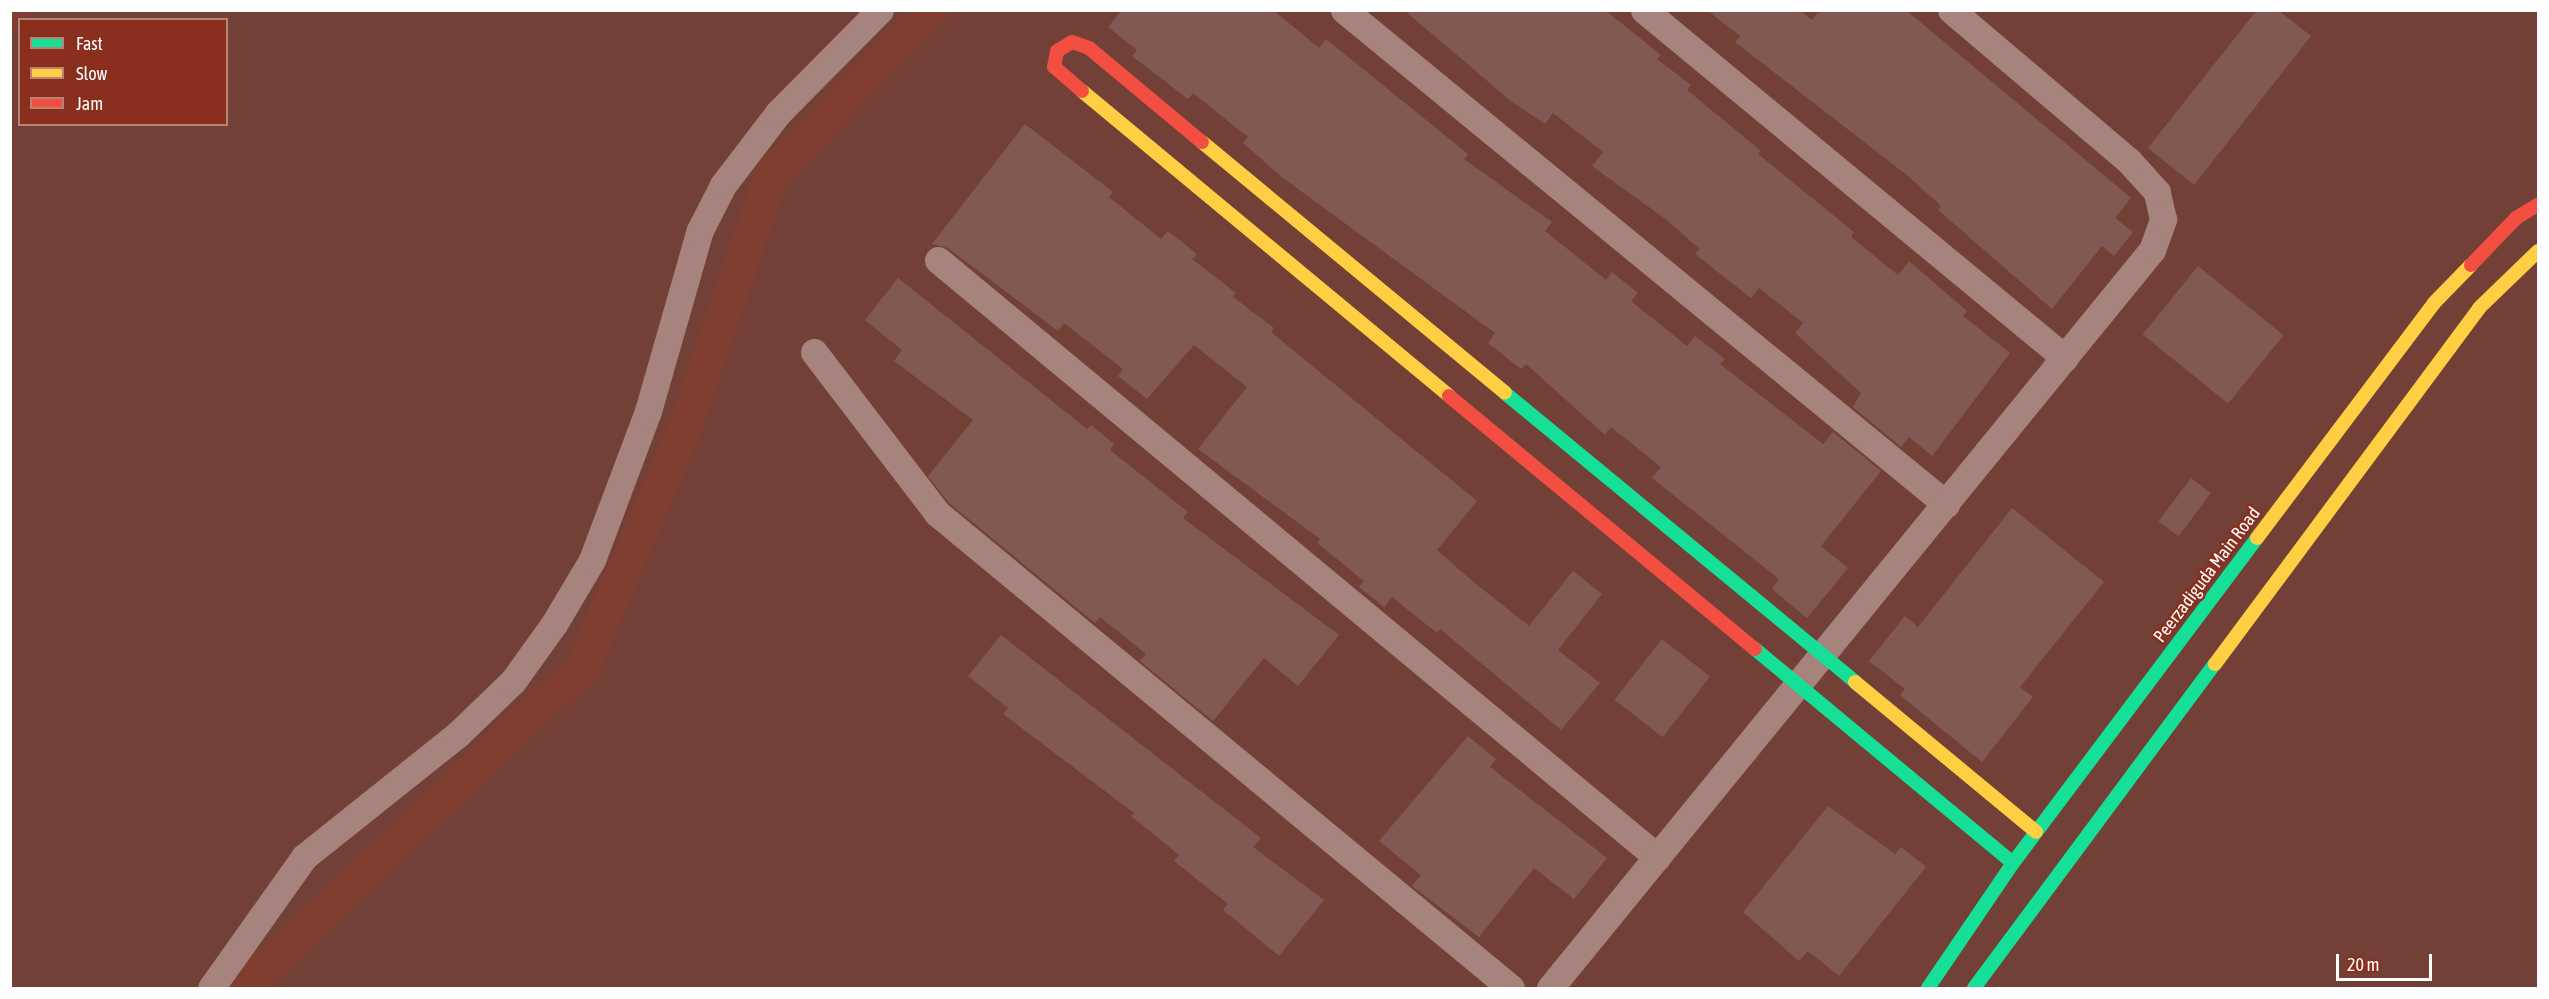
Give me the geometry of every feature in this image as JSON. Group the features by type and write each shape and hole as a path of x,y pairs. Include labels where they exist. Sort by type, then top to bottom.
{"street":[{"path":"211,988 304,857 458,734 513,681 555,624 596,549 648,411 700,230 723,185 778,113 880,10"},
{"path":"1344,10 1946,504"},
{"path":"1644,10 2065,358"},
{"path":"1550,988 2152,250 2163,219 2157,192 2129,161 1955,12"},
{"path":"2013,863 1066,78 1054,67 1057,51 1072,42 1089,48 1824,653 2036,832"},
{"name":"Peerzadiguda Main Road","path":"1928,988 2013,863 2434,303 2516,218 2538,205"},
{"path":"1974,988 2479,308 2538,251"},
{"path":"938,260 1657,857"},
{"path":"814,352 937,513 1511,988"}],"shaded area":[{"path":"11,10 35,11 23,18 18,18 18,24 11,37"}],"building":[{"path":"1122,10 1273,10 1319,48 1326,39 1468,154 1464,159 1552,222 1545,231 1606,280 1612,272 1638,293 1631,301 1687,346 1695,336 1725,359 1720,364 1823,444 1833,432 1881,471 1821,546 1848,568 1807,618 1772,589 1779,579 1652,478 1661,467 1611,427 1605,435 1526,364 1521,369 1488,343 1495,333 1283,178 1243,143 1248,137 1193,93 1188,99 1132,56 1137,50 1108,27"},
{"path":"1404,10 1605,10 1661,55 1657,59 1691,85 1687,90 1761,151 1758,154 1854,232 1851,237 1898,275 1909,261 1967,311 1963,316 2010,353 1932,456 1909,437 1901,447 1853,407 1861,393 1795,333 1803,323 1759,288 1751,298 1695,254 1700,249 1664,218 1592,166 1603,152 1553,113 1545,124 1512,102"},
{"path":"1707,10 1799,10 1812,20 1820,10 1906,10 2131,198 2115,218 2133,232 2114,256 2102,246 2052,309 1938,210 1941,206 1908,176 1735,42 1740,36"},
{"path":"2257,10 2278,10 2311,36 2194,185 2148,148"},
{"path":"1025,124 1113,192 1109,197 1161,239 1168,231 1197,254 1192,259 1236,293 1233,297 1274,328 1271,332 1477,501 1437,550 1476,584 1529,626 1573,571 1602,594 1558,650 1600,683 1561,730 1440,629 1437,633 1392,597 1384,607 1359,587 1364,581 1317,543 1320,539 1198,449 1247,387 1194,345 1147,399 1118,376 1123,369 1064,323 1058,331 948,248 932,244"},
{"path":"2198,266 2283,335 2228,404 2143,334"},
{"path":"898,278 1087,429 1091,425 1114,444 1110,450 1188,512 1183,518 1339,635 1298,686 1264,658 1213,721 1140,661 1146,654 1100,617 1095,623 948,502 928,476 973,420 894,361 902,350 865,320"},
{"path":"2191,478 2211,493 2178,536 2159,521"},
{"path":"2012,508 2104,582 2020,687 2033,697 1982,762 1900,695 1905,689 1869,661 1905,616 1918,627"},
{"path":"1001,635 1261,838 1253,847 1324,900 1279,956 1223,910 1228,904 1174,861 1179,855 1131,816 1134,813 1003,714 1008,708 968,676"},
{"path":"1662,639 1710,677 1663,737 1615,700"},
{"path":"1468,736 1496,759 1490,767 1607,858 1574,899 1534,868 1479,937 1412,886 1421,875 1379,841"},
{"path":"1828,806 1895,854 1901,847 1926,867 1839,976 1808,951 1799,961 1743,912"}],"waterway":[{"path":"243,988 584,665 685,427 773,172 933,10"}],"traffic: fast":[{"path":"1505,393 1855,682"},
{"path":"1928,988 2013,863 2257,538"},
{"path":"1755,649 2013,863"},
{"path":"1974,988 2215,664"}],"traffic: slow":[{"path":"1082,91 1449,396"},
{"path":"1202,142 1505,393"},
{"path":"2215,664 2479,308 2538,251"},
{"path":"2257,538 2434,303 2471,265"},
{"path":"1855,682 2036,832"}],"traffic: jam":[{"path":"1082,91 1054,67 1057,51 1072,42 1089,48 1202,142"},
{"path":"2471,265 2516,218 2538,205"},
{"path":"1449,396 1755,649"}]}
